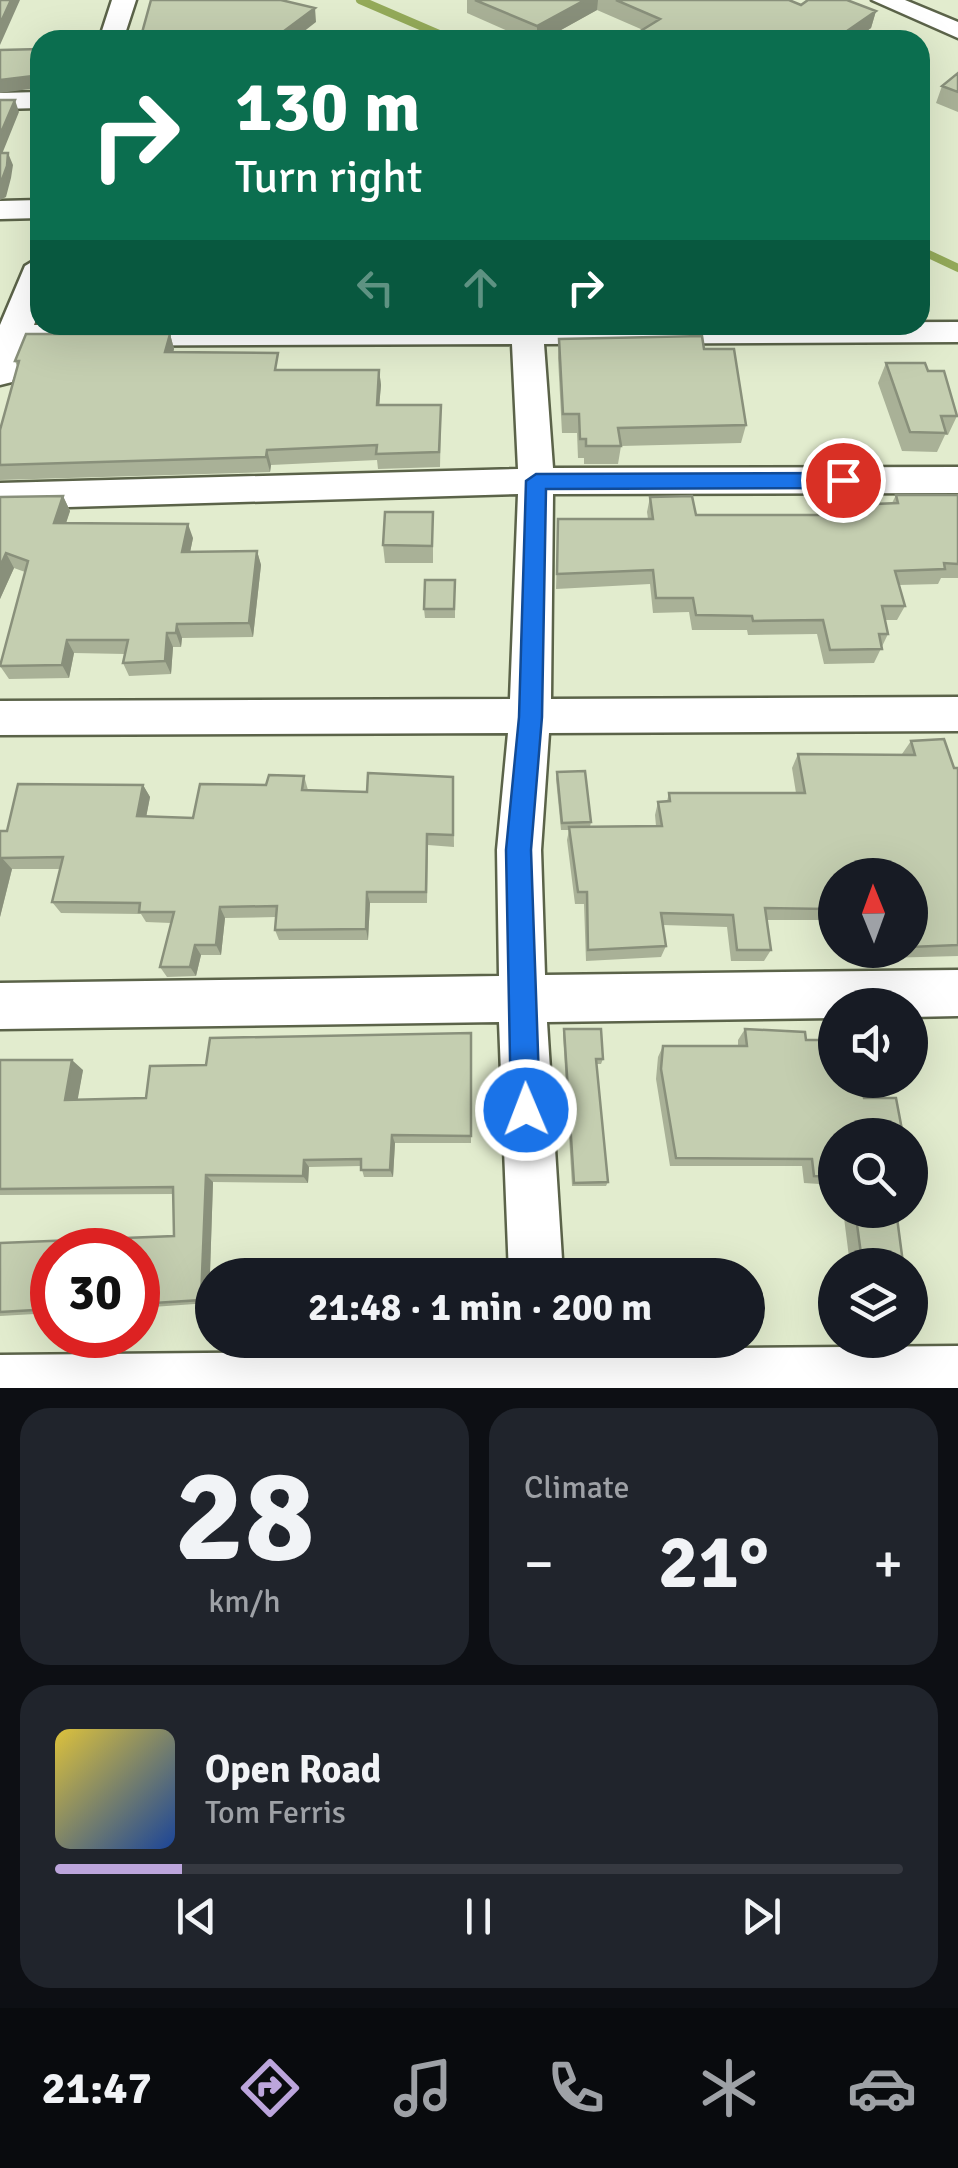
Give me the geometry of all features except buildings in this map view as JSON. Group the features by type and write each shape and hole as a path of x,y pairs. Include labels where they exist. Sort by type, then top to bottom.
{"street":[{"path":"114,30 124,0"},
{"path":"884,0 958,31"},
{"path":"0,101 30,100"},
{"path":"0,210 30,210"},
{"path":"0,374 30,293"},
{"path":"930,332 958,332"},
{"path":"0,336 73,335"},
{"path":"511,335 536,481 530,717 519,850 526,1148 535,1258"},
{"path":"0,496 536,481 958,480"},
{"path":"0,718 958,714"},
{"path":"0,1006 958,992"},
{"path":"0,1382 543,1368 958,1374"}],"waterway":[{"path":"360,0 430,30"},
{"path":"930,255 958,268"}],"route":[{"path":"526,1110 519,850 530,717 536,481 843,480"}]}
